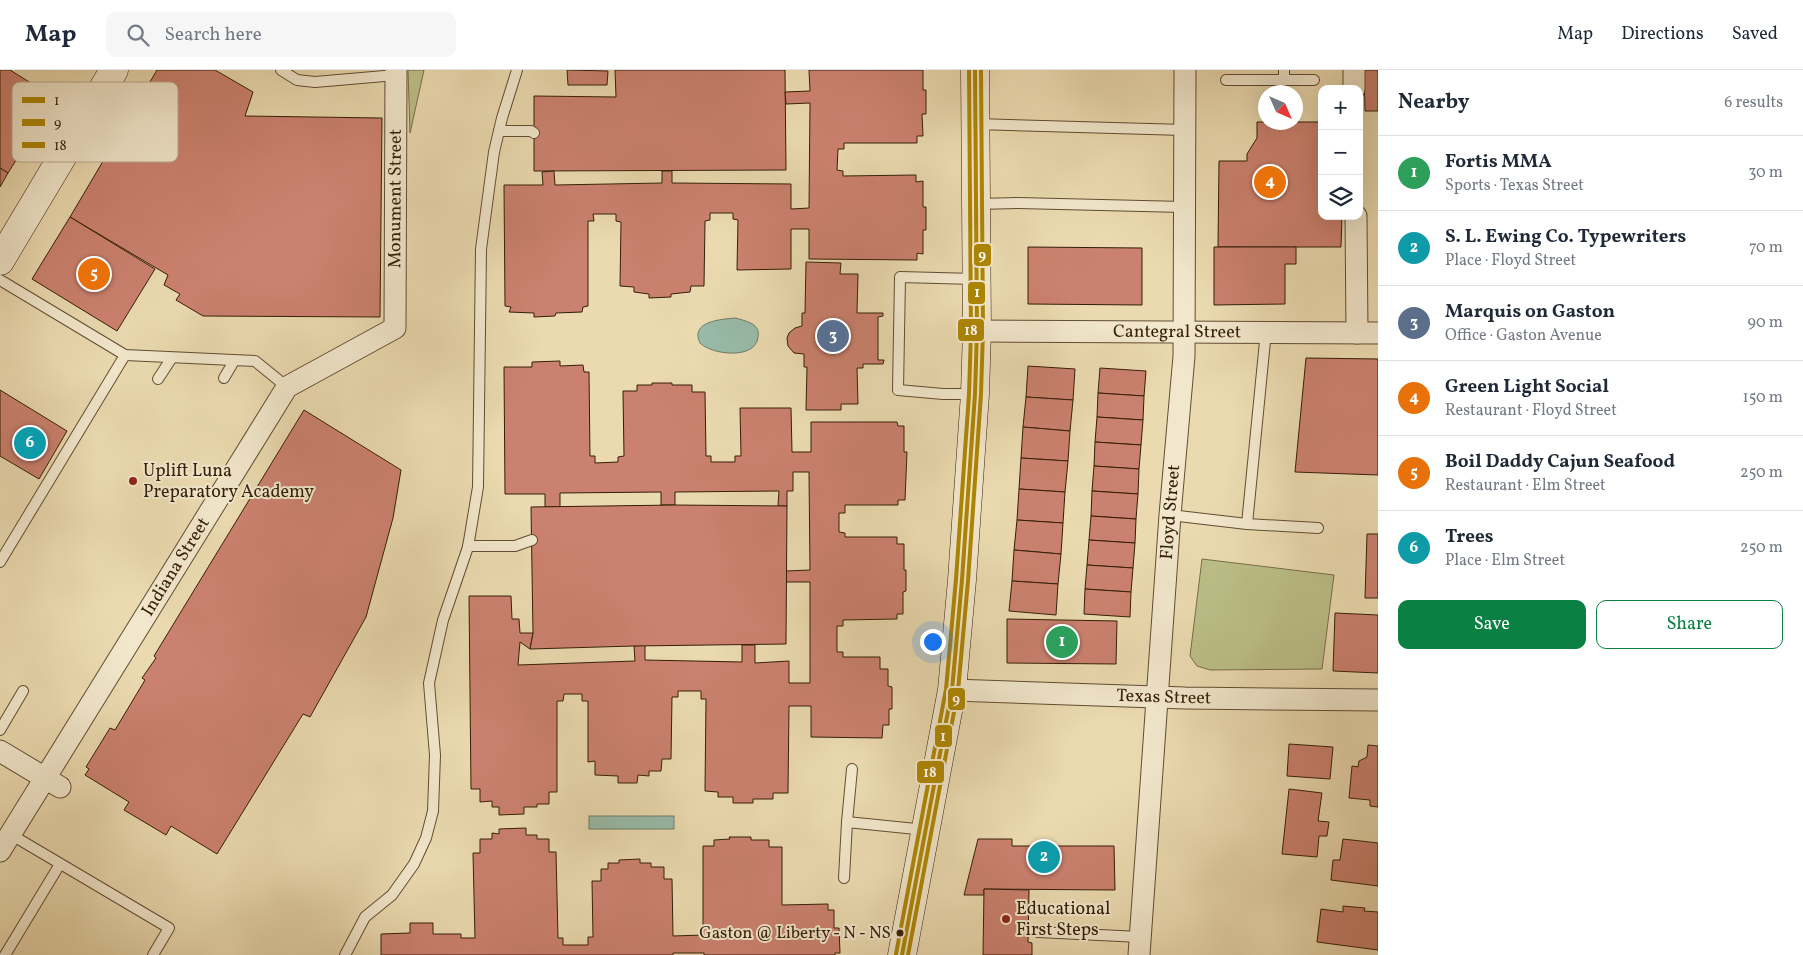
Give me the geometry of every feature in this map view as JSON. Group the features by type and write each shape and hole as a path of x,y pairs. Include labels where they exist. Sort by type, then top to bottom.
{"street":[{"path":"107,82 114,70"},
{"path":"902,955 952,690 962,580 975,394 977,331 976,70"},
{"name":"Floyd Street","path":"1140,946 1170,515 1184,356 1185,70"},
{"path":"1354,70 1354,85"},
{"name":"Monument Street","path":"395,328 396,73"},
{"path":"0,261 59,162"},
{"path":"1356,220 1357,333"},
{"name":"Indiana Street","path":"5,843 52,782 287,387 395,328"},
{"name":"Cantegral Street","path":"977,331 1378,333"},
{"name":"Texas Street","path":"952,690 1157,697 1378,700"},
{"path":"0,751 52,782"}],"lane":[{"path":"281,70 297,80 315,82 396,73"},
{"path":"345,955 365,917 392,894 414,864 426,838 433,811 435,755 429,684 443,620 468,546 478,487 481,249 494,152 517,70"},
{"path":"1226,80 1284,75 1314,80"},
{"path":"976,124 1184,130"},
{"path":"499,131 531,131 534,133"},
{"path":"977,204 1018,203 1184,207"},
{"path":"975,394 943,394 898,390 900,277 977,280"},
{"path":"0,280 125,356 254,361 287,387"},
{"path":"1247,524 1266,332"},
{"path":"0,562 125,356"},
{"path":"158,379 171,359"},
{"path":"224,378 234,361"},
{"path":"1170,515 1247,524 1318,528"},
{"path":"468,546 515,546 532,540"},
{"path":"0,730 23,691"},
{"path":"844,878 852,769"},
{"path":"847,822 927,830"},
{"path":"5,843 60,864 168,928 152,955"},
{"path":"6,955 60,864"},
{"path":"1038,932 1140,946"}],"green space":[{"path":"408,70 424,70 410,133"},
{"path":"1202,559 1334,575 1322,669 1210,670 1197,666 1190,656"}],"shaded area":[{"path":"736,318 751,323 758,330 755,344 750,349 733,353 723,352 706,347 700,343 699,330 703,326 723,319"},
{"path":"589,816 674,816 674,829 589,829"}],"building":[{"path":"0,70 10,70 29,82 12,82 12,162 15,162 8,173 0,168"},
{"path":"157,70 215,70 253,92 245,116 382,118 380,317 203,316 176,300 180,294 164,285 168,275 70,217 103,162 178,162 178,82 150,82"},
{"path":"567,70 608,71 607,85 568,85"},
{"path":"615,70 785,70 786,170 534,171 534,96 616,97"},
{"path":"809,70 923,70 923,90 926,90 926,114 922,114 923,136 917,136 917,143 844,143 844,149 838,149 837,170 843,171 843,176 916,175 916,182 923,181 923,207 926,207 926,230 923,230 923,254 917,253 917,260 809,259 809,229 791,229 791,269 737,270 738,220 733,219 733,213 710,213 710,220 705,221 704,286 691,286 690,292 671,294 671,297 649,298 649,294 634,292 634,287 620,286 621,222 616,221 616,214 593,214 594,221 588,221 588,306 583,307 582,312 556,313 555,316 534,317 534,313 509,312 511,307 505,306 504,185 543,185 542,172 554,171 555,185 662,183 662,171 672,171 672,183 791,184 791,209 809,208 810,103 786,104 785,92 810,91"},
{"path":"1364,70 1378,70 1378,111 1365,111"},
{"path":"1257,122 1258,130 1303,130 1303,122 1318,122 1318,220 1342,220 1341,247 1218,247 1219,161 1247,161 1247,154 1257,138"},
{"path":"0,168 8,173 0,187"},
{"path":"70,217 155,269 117,331 32,279"},
{"path":"1028,247 1142,248 1142,305 1028,304"},
{"path":"1214,247 1296,247 1296,264 1285,264 1285,304 1214,305"},
{"path":"806,262 841,263 840,274 858,274 857,313 883,313 883,316 878,317 878,360 884,360 883,364 863,364 863,368 857,368 858,404 841,404 841,410 806,410 807,367 804,367 804,354 794,353 788,346 787,338 789,333 795,328 802,326 802,313 805,313"},
{"path":"1306,358 1378,359 1378,475 1295,472"},
{"path":"560,361 560,366 583,365 584,372 589,372 590,456 595,456 595,463 618,462 618,457 624,456 623,391 637,391 637,385 652,385 652,383 692,385 692,392 705,392 706,456 711,456 711,462 735,462 735,456 741,456 740,408 791,408 792,452 811,452 811,422 897,422 898,426 904,426 904,452 907,452 905,500 898,500 898,505 845,505 845,513 839,513 839,532 845,533 845,537 897,537 897,544 904,544 906,591 903,592 903,614 897,614 897,619 843,620 843,626 837,626 837,652 843,652 843,657 880,657 880,669 888,669 888,686 892,687 892,709 889,709 889,725 883,725 882,738 811,737 811,706 789,706 788,793 773,793 773,799 753,799 753,803 733,803 733,797 718,797 718,792 705,791 706,699 701,699 701,691 678,691 678,697 672,697 671,759 662,759 661,771 649,771 649,776 638,775 637,783 618,783 618,776 595,775 595,761 588,762 588,701 582,701 582,694 564,694 563,701 557,701 557,792 549,792 549,804 537,804 537,807 524,807 524,814 499,815 499,807 492,807 492,801 480,802 480,789 471,789 469,596 511,596 512,619 519,619 520,633 533,633 530,649 520,642 518,665 635,661 634,646 645,645 645,660 742,662 742,645 755,645 755,663 789,661 789,683 810,683 810,582 786,582 786,571 810,570 809,472 793,472 793,491 787,491 787,506 778,506 779,491 675,492 675,505 661,505 661,492 560,493 560,507 545,507 545,494 505,494 504,367 532,367 532,362"},
{"path":"1028,366 1075,369 1073,400 1026,397"},
{"path":"1100,368 1146,371 1144,396 1098,393"},
{"path":"0,390 67,431 39,479 0,456"},
{"path":"1098,393 1144,396 1143,420 1097,417"},
{"path":"1026,397 1073,400 1070,431 1023,427"},
{"path":"304,410 401,470 393,518 366,617 310,717 303,714 217,854 171,826 166,835 124,810 129,802 85,775 89,769 86,767 110,728 115,730 145,680 142,678 156,658 154,656"},
{"path":"1097,417 1143,420 1141,445 1095,442"},
{"path":"1023,427 1070,431 1068,461 1021,458"},
{"path":"1095,442 1141,445 1139,469 1094,466"},
{"path":"1021,458 1068,461 1065,492 1019,489"},
{"path":"1094,466 1139,469 1138,494 1092,491"},
{"path":"1019,489 1065,492 1063,523 1017,520"},
{"path":"1092,491 1138,494 1136,519 1091,516"},
{"path":"787,506 786,644 530,649 533,633 531,507"},
{"path":"1091,516 1136,519 1135,543 1089,540"},
{"path":"1017,520 1063,523 1061,554 1014,550"},
{"path":"1367,534 1378,534 1378,598 1365,598"},
{"path":"1089,540 1135,543 1133,568 1087,565"},
{"path":"1014,550 1061,554 1058,584 1012,581"},
{"path":"1087,565 1133,568 1131,592 1085,589"},
{"path":"1012,581 1058,584 1056,615 1009,611"},
{"path":"1085,589 1131,592 1130,617 1084,614"},
{"path":"1335,613 1378,615 1378,673 1333,671"},
{"path":"1007,619 1117,621 1116,664 1007,663"},
{"path":"1289,744 1333,747 1330,779 1287,776"},
{"path":"1368,745 1378,746 1378,807 1370,806 1370,800 1349,798 1352,766 1358,767 1359,761 1367,757"},
{"path":"1289,789 1322,793 1318,821 1329,822 1327,836 1319,836 1317,857 1282,854"},
{"path":"526,828 526,835 537,835 537,839 549,839 549,852 556,852 558,938 563,938 563,945 588,945 588,937 593,937 592,881 601,881 601,869 608,869 608,863 619,863 619,860 640,859 640,863 651,863 651,867 664,867 664,879 672,879 673,936 703,935 703,846 714,846 714,840 730,839 729,837 751,837 751,840 769,840 769,847 782,847 782,905 828,904 828,910 834,910 834,928 839,928 840,953 835,953 835,955 704,955 704,953 673,953 673,955 381,955 381,934 410,933 410,923 433,923 433,934 461,934 461,938 475,938 473,853 480,853 480,839 492,839 492,833 499,834 499,829"},
{"path":"978,839 1012,839 1012,846 1114,846 1115,890 984,889 984,895 964,895"},
{"path":"1343,839 1378,843 1378,886 1331,880 1333,860 1340,860"},
{"name":"Educational First Steps","path":"984,889 1029,890 1028,942 1032,943 1032,955 983,955"},
{"path":"1343,906 1365,908 1364,911 1378,912 1378,950 1317,942 1321,909 1343,912"}],"transit line":[{"name":"18","path":"896,954 946,689 956,579 969,394 971,331 969,70"},
{"name":"1","path":"902,955 952,690 962,580 975,394 977,331 975,70"},
{"name":"9","path":"908,955 958,691 968,581 981,394 983,331 981,70"}],"place":[{"name":"Green Light Social","path":"1270,182"},
{"name":"Boil Daddy Cajun Seafood","path":"94,274"},
{"name":"Marquis on Gaston","path":"833,336"},
{"name":"Trees","path":"30,443"},
{"name":"Uplift Luna Preparatory Academy","path":"133,481"},
{"name":"Fortis MMA","path":"1062,642"},
{"name":"S. L. Ewing Co. Typewriters","path":"1044,857"},
{"name":"Educational First Steps","path":"1006,919"},
{"name":"Gaston @ Liberty - N - NS","path":"900,933"}]}
